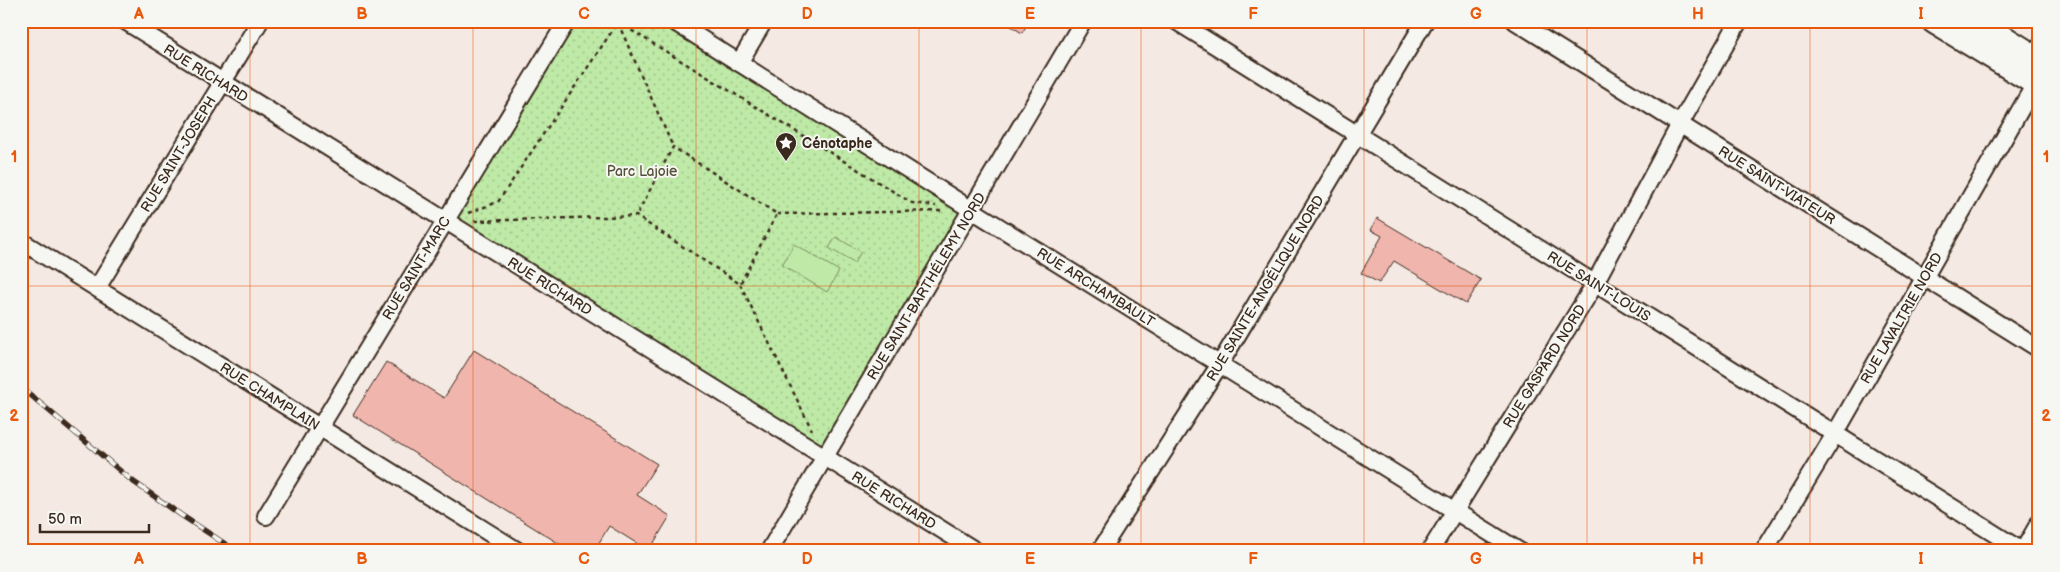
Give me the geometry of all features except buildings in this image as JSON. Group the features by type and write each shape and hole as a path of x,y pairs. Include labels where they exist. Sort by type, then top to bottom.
{"main road":[{"path":"1934,21 2038,76"},
{"path":"1976,21 2038,76"}],"street":[{"name":"RUE RICHARD","path":"124,21 976,551"},
{"name":"RUE SAINT-JOSEPH","path":"97,288 260,21"},
{"name":"RUE SAINT-MARC","path":"266,516 567,21"},
{"name":"RUE ARCHAMBAULT","path":"673,21 1519,551"},
{"path":"739,63 764,21"},
{"name":"RUE SAINT-BARTHÉLEMY NORD","path":"769,551 1082,21"},
{"name":"RUE SAINT-LOUIS","path":"1176,21 2022,551"},
{"name":"RUE SAINTE-ANGÉLIQUE NORD","path":"1100,551 1220,364 1425,21"},
{"name":"RUE SAINT-VIATEUR","path":"1515,21 2039,349"},
{"name":"RUE GASPARD NORD","path":"1430,551 1595,284 1680,124 1739,21"},
{"name":"RUE LAVALTRIE NORD","path":"1764,551 1835,434 2038,76"},
{"name":"RUE CHAMPLAIN","path":"21,241 518,551"},
{"path":"2022,551 2039,523"}],"path":[{"path":"445,221 498,202 617,22"},
{"path":"617,22 912,203 972,210"},
{"path":"617,22 674,147 777,214 972,210"},
{"path":"636,216 674,147"},
{"path":"740,284 777,214"},
{"path":"474,220 636,216 740,284 812,431"}],"green space":[{"name":"Parc Lajoie","path":"567,21 680,21 972,210 824,457 445,221"},
{"path":"836,237 861,252 854,263 829,248"},
{"path":"794,244 839,271 827,292 782,265"}],"railway":[{"path":"21,387 131,480 236,551"}],"place":[{"name":"Cénotaphe","path":"786,162"}]}
